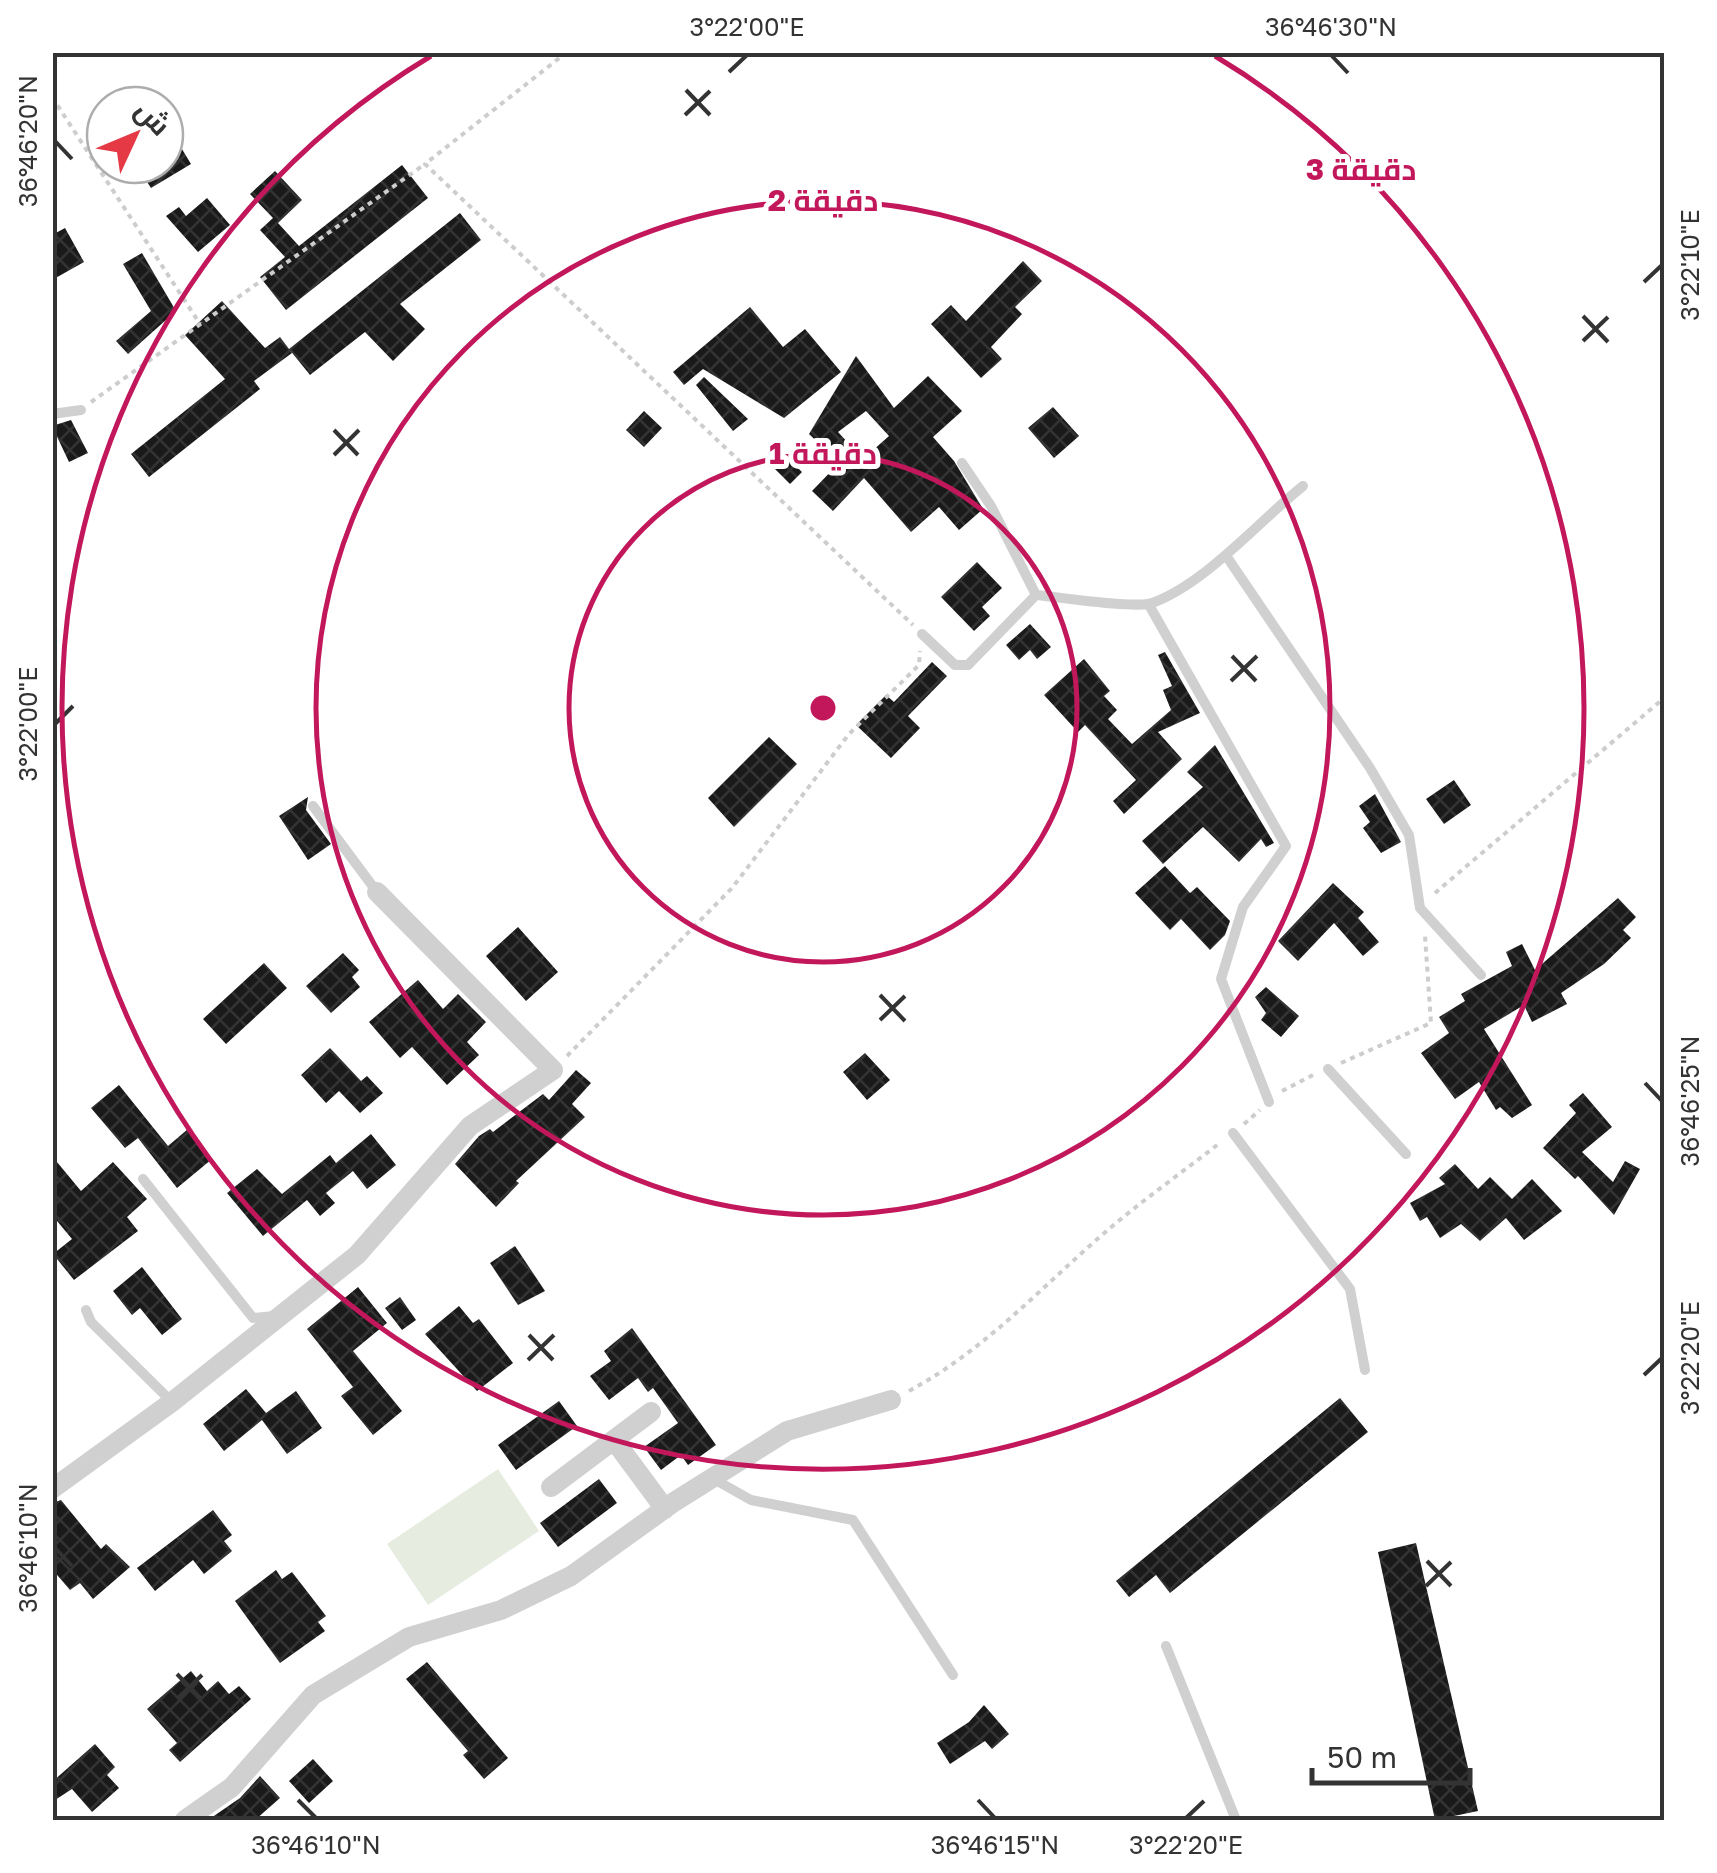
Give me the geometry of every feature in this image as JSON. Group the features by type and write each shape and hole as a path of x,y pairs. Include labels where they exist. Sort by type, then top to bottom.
{"street":[{"path":"52,1489 172,1402 357,1255 470,1126 553,1070 377,892"},
{"path":"185,1820 232,1788 313,1695 408,1636 501,1610 571,1576 665,1508 787,1431 891,1400"},
{"path":"550,1487 651,1412"},
{"path":"614,1440 665,1508"}],"lane":[{"path":"52,414 81,410"},
{"path":"962,463 991,506 1036,595"},
{"path":"1036,595 1149,605 1227,557 1246,532 1303,486"},
{"path":"1227,557 1370,768 1409,835 1420,908 1481,974"},
{"path":"922,634 955,665 968,666 1036,595"},
{"path":"1149,605 1286,846 1243,907 1220,979 1269,1102"},
{"path":"314,806 377,892"},
{"path":"1328,1069 1406,1154"},
{"path":"1233,1134 1350,1289 1364,1370"},
{"path":"143,1180 253,1318 280,1316"},
{"path":"86,1310 91,1322 172,1402"},
{"path":"712,1478 751,1500 853,1520 952,1675"},
{"path":"1166,1646 1236,1820"}],"path":[{"path":"81,410 425,164 568,52"},
{"path":"52,97 200,324"},
{"path":"425,164 922,634 919,664 849,734 732,888 553,1070"},
{"path":"891,1400 950,1368 1022,1312 1095,1241 1288,1086 1430,1023 1430,970 1420,908 1455,872 1664,698"}],"shaded area":[{"path":"498,1469 539,1531 428,1605 387,1544"}],"building":[{"path":"402,165 428,198 286,310 260,277 285,257 260,230 273,218 250,194 275,171 302,200 278,223 299,246"},
{"path":"207,198 230,225 198,252 166,216 179,207 186,216"},
{"path":"460,213 481,240 400,304 425,329 393,361 365,332 310,375 289,349"},
{"path":"65,228 84,262 52,280 52,235"},
{"path":"142,253 176,311 128,354 116,341 151,311 123,264"},
{"path":"1023,261 1042,281 1015,307 1022,314 991,347 1002,359 981,378 931,324 951,305 966,321"},
{"path":"222,301 265,348 280,337 292,353 254,381 260,389 149,477 131,454 225,379 185,335"},
{"path":"750,307 783,347 805,329 841,372 784,418 703,369 684,385 673,372"},
{"path":"856,356 894,408 928,376 962,411 933,437 954,461 983,509 959,530 939,507 911,532 864,478 833,511 812,491 839,463 809,434","holes":["866,411 889,436 863,459 838,432"]},
{"path":"704,377 748,419 733,431 696,385"},
{"path":"1053,407 1079,436 1054,458 1028,428"},
{"path":"644,411 662,428 644,447 626,430"},
{"path":"71,420 88,453 69,462 52,426"},
{"path":"779,450 802,472 790,484 768,462"},
{"path":"977,562 1002,588 982,607 990,616 974,631 941,597"},
{"path":"1030,624 1051,647 1037,659 1030,650 1019,660 1006,645"},
{"path":"1165,652 1200,713 1158,732 1182,759 1124,814 1113,801 1136,780 1085,725 1078,732 1044,695 1084,659 1110,691 1104,696 1117,710 1108,719 1132,744 1171,710 1163,690 1172,686 1158,655"},
{"path":"932,662 947,676 908,716 920,728 891,758 856,725 886,695 894,702"},
{"path":"769,737 797,764 734,827 708,798"},
{"path":"1215,745 1274,843 1266,847 1261,839 1239,862 1203,827 1163,864 1142,841 1203,787 1187,772"},
{"path":"1454,780 1471,805 1444,824 1426,799"},
{"path":"1375,794 1401,842 1381,853 1363,828 1370,822 1359,806"},
{"path":"308,797 306,810 331,844 308,860 279,816"},
{"path":"1165,866 1190,893 1197,887 1230,921 1225,935 1210,950 1181,919 1170,930 1135,893"},
{"path":"1333,883 1364,912 1358,918 1379,942 1363,956 1334,923 1298,961 1278,941"},
{"path":"1618,898 1636,917 1623,930 1631,938 1604,964 1561,993 1567,1004 1532,1022 1524,1005 1484,1029 1532,1105 1512,1118 1500,1107 1496,1110 1479,1082 1455,1099 1421,1053 1449,1033 1439,1017 1465,1001 1461,994 1512,966 1506,952 1522,944 1535,970"},
{"path":"518,927 558,972 526,1001 486,956"},
{"path":"343,953 359,970 352,977 360,987 331,1013 306,986"},
{"path":"264,963 287,988 226,1044 203,1019"},
{"path":"418,980 443,1009 458,994 486,1022 467,1042 479,1055 447,1085 412,1047 400,1058 369,1022"},
{"path":"1266,987 1299,1016 1281,1037 1261,1020 1266,1013 1255,997"},
{"path":"330,1048 361,1081 367,1076 383,1093 360,1113 339,1091 326,1103 301,1075"},
{"path":"865,1053 890,1080 867,1100 843,1072"},
{"path":"576,1070 591,1083 572,1104 585,1117 516,1181 519,1183 496,1207 455,1164 479,1136 490,1129 493,1132 543,1094 549,1100"},
{"path":"119,1085 168,1146 188,1129 212,1159 177,1188 138,1138 125,1148 91,1108"},
{"path":"1583,1093 1612,1127 1582,1152 1613,1182 1625,1161 1640,1169 1614,1215 1578,1176 1575,1179 1543,1148 1576,1113 1569,1105"},
{"path":"371,1134 396,1165 367,1189 353,1171 326,1193 335,1203 320,1216 307,1200 263,1236 227,1193 257,1169 282,1194 330,1155 336,1163"},
{"path":"52,1156 81,1191 113,1162 147,1199 127,1217 138,1231 74,1280 53,1254 72,1239 52,1215"},
{"path":"1455,1164 1478,1189 1490,1177 1512,1199 1532,1179 1562,1211 1524,1240 1506,1218 1480,1241 1461,1224 1440,1238 1427,1217 1420,1221 1410,1203 1445,1184 1439,1178"},
{"path":"515,1246 545,1291 518,1305 490,1263"},
{"path":"142,1267 182,1319 162,1335 140,1308 132,1315 113,1291"},
{"path":"358,1287 387,1323 353,1351 402,1411 373,1435 341,1396 353,1387 307,1329"},
{"path":"400,1297 416,1320 402,1330 385,1308"},
{"path":"459,1306 473,1323 479,1319 513,1363 477,1391 425,1334"},
{"path":"632,1328 716,1445 688,1465 681,1455 661,1470 644,1447 678,1423 653,1388 648,1392 638,1378 609,1400 590,1376 611,1361 604,1351"},
{"path":"246,1389 266,1413 296,1391 322,1428 287,1454 262,1420 224,1451 203,1424"},
{"path":"1340,1398 1368,1432 1170,1593 1156,1575 1129,1597 1116,1581"},
{"path":"559,1401 577,1426 516,1470 498,1445"},
{"path":"599,1479 617,1503 558,1547 540,1523"},
{"path":"61,1500 101,1549 106,1544 130,1567 93,1599 80,1583 70,1590 52,1569 52,1503"},
{"path":"213,1510 232,1535 224,1541 232,1551 204,1574 193,1560 155,1591 137,1568"},
{"path":"1416,1543 1478,1811 1435,1820 1378,1552"},
{"path":"276,1570 282,1579 292,1572 326,1616 318,1622 325,1631 280,1663 235,1601"},
{"path":"427,1662 508,1758 484,1779 463,1755 468,1751 406,1679"},
{"path":"191,1671 207,1691 218,1681 229,1694 239,1686 251,1699 180,1762 169,1750 177,1743 147,1709"},
{"path":"984,1705 1009,1734 992,1749 985,1741 950,1764 937,1743 969,1722"},
{"path":"95,1744 115,1767 107,1775 119,1788 92,1812 72,1789 52,1802 52,1782"},
{"path":"313,1759 333,1781 309,1803 289,1781"},
{"path":"260,1776 280,1798 255,1820 208,1820 240,1798"}]}
